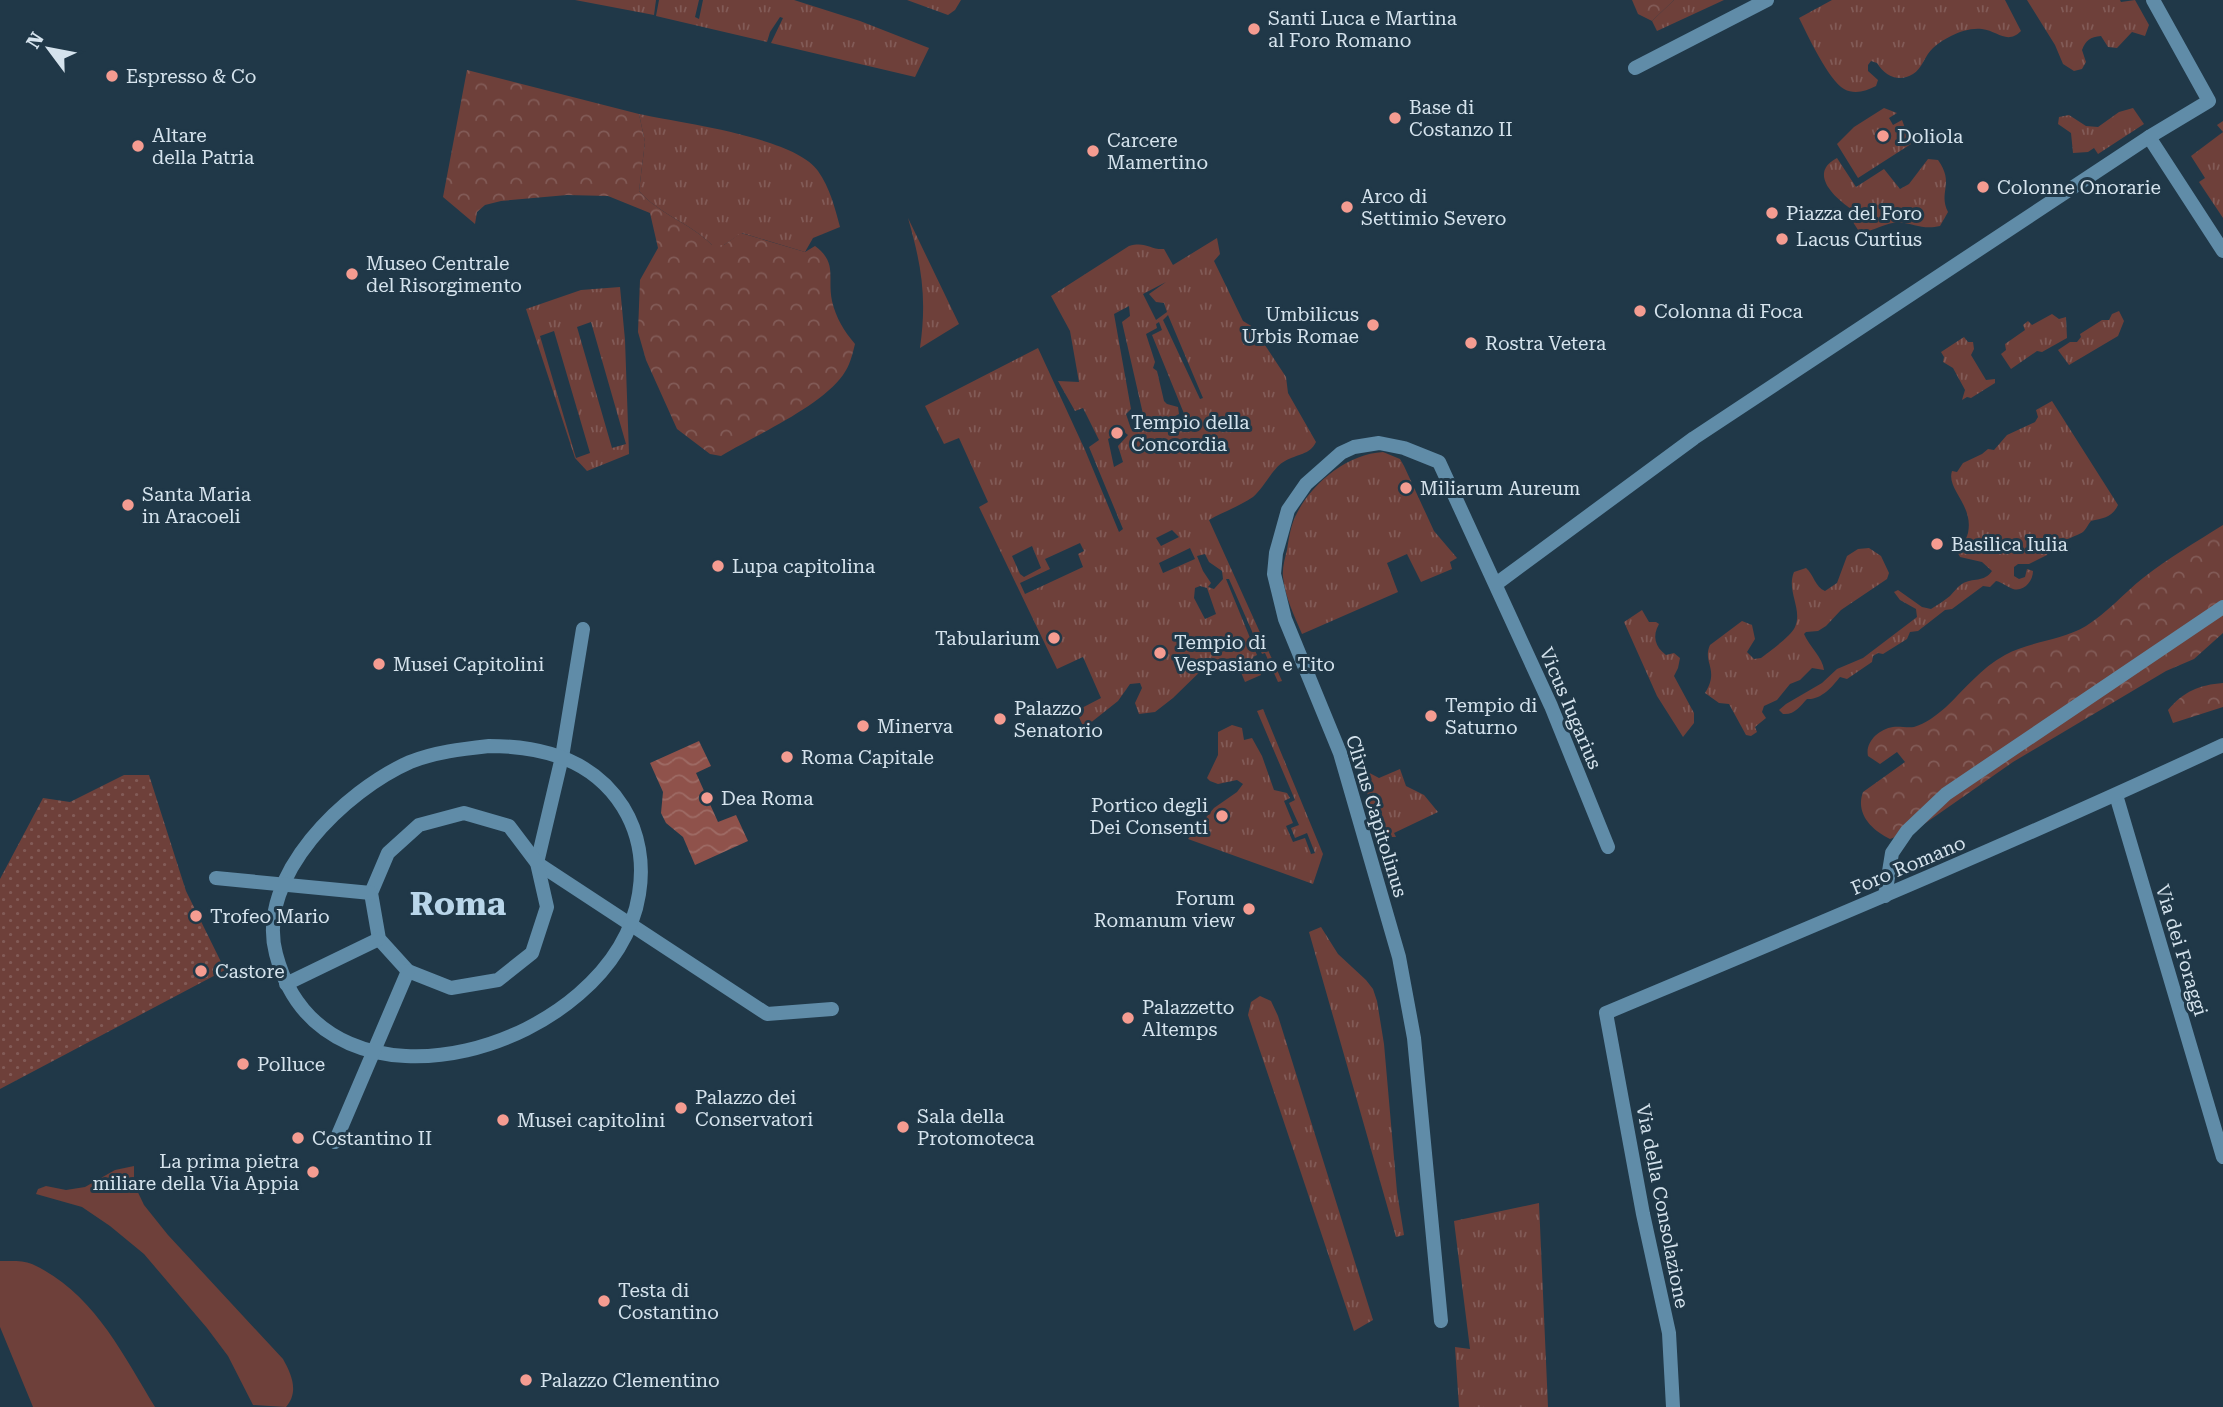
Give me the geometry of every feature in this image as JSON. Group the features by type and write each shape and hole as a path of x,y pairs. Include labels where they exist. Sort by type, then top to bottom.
{"street":[{"path":"1635,68 1767,0"},
{"path":"1496,584 1694,438 2149,137 2209,101 2154,0"},
{"path":"2149,137 2223,251"},
{"name":"Clivus Capitolinus","path":"1439,462 1404,448 1379,443 1354,447 1341,453 1306,484 1288,510 1276,553 1274,574 1285,619 1340,753 1399,957 1414,1038 1441,1321"},
{"name":"Vicus Iugarius","path":"1439,462 1551,706 1608,847"},
{"path":"1885,896 1892,853 1907,831 1946,794 2223,607"},
{"path":"583,629 562,757 537,863 547,907 532,953 498,980 451,988 408,971 379,939 371,893 388,853 419,825 464,813 509,826 537,863 766,1014 832,1009"},
{"name":"Foro Romano","path":"1606,1013 1885,896 2223,745"},
{"path":"489,746 519,746 562,757 584,767 604,782 631,822 640,851 638,903 631,924 618,952 589,985 518,1033 495,1043 456,1052 412,1057 374,1052 352,1045 325,1030 309,1017 286,984 277,958 274,919 284,885 307,843 332,817 376,781 409,763 442,753 489,746"},
{"name":"Via dei Foraggi","path":"2116,795 2223,1157"},
{"path":"216,878 371,893"},
{"path":"286,984 379,939"},
{"path":"335,1142 408,971"},
{"name":"Via della Consolazione","path":"1606,1013 1643,1214 1669,1333 1673,1407"}],"green space":[{"path":"575,0 656,0 654,15"},
{"path":"659,0 699,0 695,17 699,19 703,0 794,0 860,21 929,48 915,77 771,43 783,18 780,17 767,42 656,16"},
{"path":"907,0 961,0 948,15"},
{"path":"1632,0 1674,0 1652,21 1638,14"},
{"path":"1674,0 1724,0 1657,31 1652,21"},
{"path":"1832,0 2005,0 2021,31 2007,37 1988,30 1970,29 1946,38 1930,51 1916,72 1903,78 1888,75 1877,63 1871,61 1868,71 1878,80 1876,86 1852,92 1844,89 1832,77 1799,18"},
{"path":"2027,0 2135,0 2149,25 2145,36 2132,32 2117,48 2108,47 2101,36 2089,40 2082,50 2086,62 2082,69 2074,71 2063,64 2055,45"},
{"path":"467,70 639,114 645,142 639,191 712,245 724,245 741,233 805,252 815,246 822,252 829,265 832,301 836,313 855,344 849,364 833,387 804,409 721,456 710,454 677,429 646,360 638,332 640,280 658,248 650,213 608,196 567,195 485,205 477,212 475,224 443,197"},
{"path":"1884,108 1897,113 1889,118 1893,125 1902,120 1911,144 1858,178 1837,144 1854,127"},
{"path":"2133,108 2144,124 2098,154 2094,148 2088,152 2073,153 2071,133 2058,124 2059,117 2069,115 2086,126 2098,127 2119,112"},
{"path":"639,114 762,140 805,159 818,171 826,184 840,227 813,238 805,252 742,233 724,245 712,245 639,191 645,142"},
{"path":"2223,121 2223,132 2217,125"},
{"path":"2223,132 2223,218 2199,182 2205,178 2191,156"},
{"path":"1837,158 1856,187 1884,169 1900,189 1909,184 1928,159 1938,160 1945,175 1945,205 1948,212 1940,226 1924,227 1899,222 1860,233 1851,219 1851,209 1831,192 1824,178 1829,164"},
{"path":"908,218 959,324 920,348 922,283"},
{"path":"1217,238 1220,254 1214,261 1243,321 1253,327 1286,377 1288,393 1316,442 1307,452 1281,464 1253,497 1209,520 1282,681 1278,682 1265,653 1262,654 1229,579 1226,579 1257,655 1253,657 1261,675 1245,682 1235,658 1212,660 1155,712 1139,714 1135,703 1142,688 1140,683 1130,684 1118,701 1084,728 1076,711 1101,698 1083,657 1057,669 979,507 988,502 959,438 944,444 925,406 1038,348 1119,532 1123,529 1089,447 1099,440 1083,408 1075,411 1058,381 1079,382 1070,331 1051,296 1129,246 1140,244 1164,249 1173,265","holes":["1166,282 1149,294 1156,302 1164,303 1167,312 1156,320 1143,294","1129,306 1130,316 1122,322 1146,427 1131,429 1126,414 1131,409 1114,314","1168,315 1203,398 1200,399 1163,320","1159,322 1162,330 1152,335 1185,416 1156,429 1155,427 1179,414 1178,407 1164,401 1157,371 1153,368 1155,362 1146,334 1157,328 1156,324","1123,431 1128,435 1118,446 1123,462 1114,467 1108,439","1172,530 1179,537 1161,546 1156,538","1080,543 1084,551 1078,554 1083,567 1025,594 1020,583 1050,569 1045,559","1032,546 1041,568 1024,577 1012,556","1190,548 1195,559 1163,573 1159,563","1205,554 1209,562 1222,571 1223,579 1214,589 1208,587 1211,583 1203,571 1197,556","1200,586 1207,588 1216,614 1205,619 1194,598 1195,588"]},
{"path":"620,287 625,340 629,454 587,471 575,458 526,309 581,290","holes":["591,322 626,444 612,448 577,327","554,331 590,453 576,458 540,336"]},
{"path":"2119,311 2124,321 2118,336 2069,365 2058,350 2070,342 2077,342 2080,334 2102,320 2109,320 2112,314"},
{"path":"2052,314 2059,319 2066,317 2067,338 2042,352 2037,351 2011,369 2001,354 2006,350 2005,344 2025,330 2023,325 2028,321 2032,325"},
{"path":"1964,337 1968,342 1973,342 1971,355 1986,380 1995,379 1995,383 1971,398 1962,400 1965,390 1953,368 1943,362 1941,352"},
{"path":"2052,401 2118,505 2113,513 2091,521 2078,535 2051,544 2047,555 2029,564 2018,564 2014,567 2014,576 2019,579 2025,577 2027,569 2033,571 2030,582 2024,587 2013,589 1996,581 1990,587 1983,586 1918,631 1910,632 1907,639 1883,654 1873,656 1872,662 1847,679 1840,677 1821,695 1807,699 1794,712 1783,714 1779,710 1786,704 1822,683 1837,669 1863,658 1917,617 1916,609 1900,600 1894,592 1898,590 1922,607 1931,609 1962,584 1989,575 1992,571 1982,562 1960,557 1958,553 1967,536 1969,523 1951,478 1952,471 1957,472 1963,463 1988,449 1994,450 2007,435 2035,422 2038,417 2036,410"},
{"path":"1383,452 1400,459 1434,531 1457,558 1450,562 1452,569 1421,582 1407,554 1387,563 1398,592 1302,634 1288,599 1283,577 1290,531 1295,517 1312,491 1333,472 1357,458"},
{"path":"2223,525 2223,633 2194,659 2166,671 2013,762 1917,829 1890,839 1871,826 1861,807 1863,792 1905,762 1897,752 1880,764 1868,756 1871,741 1878,733 1888,728 1922,724 1942,710 1996,660 2015,650 2066,635 2086,626 2153,571"},
{"path":"1869,548 1881,556 1889,573 1887,579 1841,610 1826,626 1804,634 1824,670 1812,668 1800,680 1790,684 1777,700 1764,706 1762,712 1766,718 1755,727 1757,732 1751,736 1746,735 1729,704 1719,703 1705,693 1711,678 1708,657 1710,645 1742,621 1752,625 1755,639 1747,652 1754,659 1761,658 1785,639 1795,627 1797,613 1792,586 1794,572 1806,568 1825,591 1837,583 1847,556 1858,549"},
{"path":"1642,610 1649,622 1659,624 1655,637 1659,648 1666,655 1674,653 1680,658 1674,676 1694,713 1694,723 1683,737 1657,696 1624,622"},
{"path":"2223,683 2223,707 2173,723 2168,710 2180,698 2199,687"},
{"path":"1263,709 1323,854 1313,884 1188,839 1214,808 1237,792 1243,784 1237,780 1218,784 1207,778 1218,755 1218,732 1232,725 1242,728 1244,740 1252,738 1262,756 1274,790 1287,793 1290,798 1284,801 1293,823 1286,826 1293,842 1305,838 1311,854 1315,853 1307,833 1295,838 1291,828 1299,825 1289,803 1295,800 1257,711"},
{"path":"1360,768 1379,778 1400,769 1406,786 1424,795 1438,812 1394,833 1396,837 1379,837"},
{"path":"124,775 149,775 186,891 225,970 0,1089 0,879 43,798 70,802"},
{"path":"1321,927 1338,954 1373,989 1377,1001 1404,1235 1396,1237 1309,932"},
{"path":"1260,996 1271,1001 1278,1016 1373,1320 1354,1331 1248,1015 1251,1002"},
{"path":"134,1166 134,1184 144,1205 168,1235 283,1359 293,1389 286,1407 253,1405 228,1356 144,1254 82,1207 36,1194 38,1189 46,1186 66,1190 85,1187 115,1170"},
{"path":"1539,1203 1548,1407 1459,1407 1455,1347 1470,1349 1454,1221"},
{"path":"0,1261 32,1264 53,1276 89,1307 118,1345 155,1407 33,1407 0,1327"}],"water":[{"path":"699,741 711,766 696,773 718,822 736,815 748,841 695,865 683,837 666,823 661,813 663,792 650,763"}],"place":[{"name":"Santi Luca e Martina al Foro Romano","path":"1254,29"},
{"name":"Espresso & Co","path":"112,76"},
{"name":"Base di Costanzo II","path":"1395,118"},
{"name":"Doliola","path":"1883,136"},
{"name":"Altare della Patria","path":"138,146"},
{"name":"Carcere Mamertino","path":"1093,151"},
{"name":"Colonne Onorarie","path":"1983,187"},
{"name":"Arco di Settimio Severo","path":"1347,207"},
{"name":"Piazza del Foro","path":"1772,213"},
{"name":"Lacus Curtius","path":"1782,239"},
{"name":"Museo Centrale del Risorgimento","path":"352,274"},
{"name":"Colonna di Foca","path":"1640,311"},
{"name":"Umbilicus Urbis Romae","path":"1373,325"},
{"name":"Rostra Vetera","path":"1471,343"},
{"name":"Tempio della Concordia","path":"1117,433"},
{"name":"Miliarum Aureum","path":"1406,488"},
{"name":"Santa Maria in Aracoeli","path":"128,505"},
{"name":"Basilica Iulia","path":"1937,544"},
{"name":"Lupa capitolina","path":"718,566"},
{"name":"Tabularium","path":"1054,638"},
{"name":"Tempio di Vespasiano e Tito","path":"1160,653"},
{"name":"Musei Capitolini","path":"379,664"},
{"name":"Tempio di Saturno","path":"1431,716"},
{"name":"Palazzo Senatorio","path":"1000,719"},
{"name":"Minerva","path":"863,726"},
{"name":"Roma Capitale","path":"787,757"},
{"name":"Dea Roma","path":"707,798"},
{"name":"Portico degli Dei Consenti","path":"1222,816"},
{"name":"Forum Romanum view","path":"1249,909"},
{"name":"Trofeo Mario","path":"196,916"},
{"name":"Castore","path":"201,971"},
{"name":"Palazzetto Altemps","path":"1128,1018"},
{"name":"Polluce","path":"243,1064"},
{"name":"Palazzo dei Conservatori","path":"681,1108"},
{"name":"Musei capitolini","path":"503,1120"},
{"name":"Sala della Protomoteca","path":"903,1127"},
{"name":"Costantino II","path":"298,1138"},
{"name":"La prima pietra miliare della Via Appia","path":"313,1172"},
{"name":"Testa di Costantino","path":"604,1301"},
{"name":"Palazzo Clementino","path":"526,1380"}],"district":[{"name":"Roma","path":"458,903"}]}
